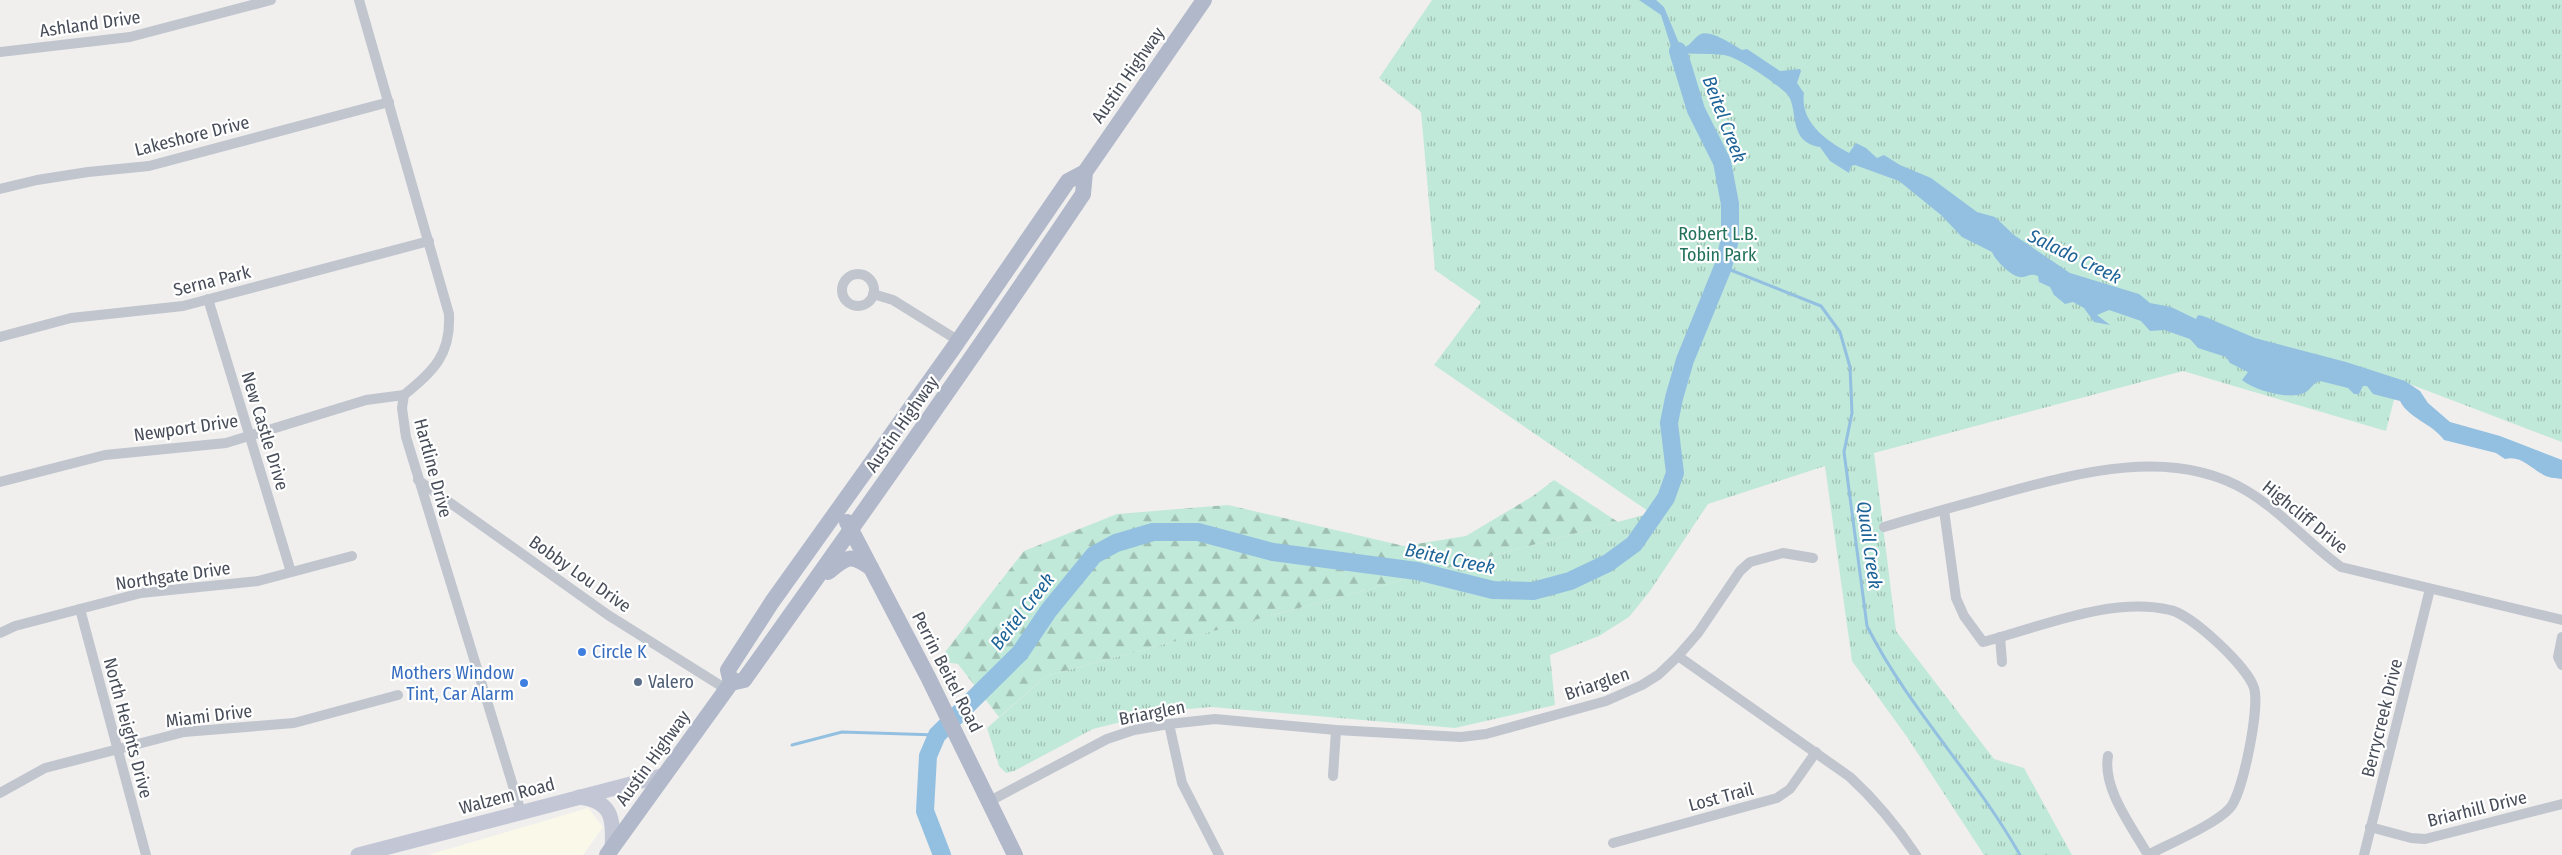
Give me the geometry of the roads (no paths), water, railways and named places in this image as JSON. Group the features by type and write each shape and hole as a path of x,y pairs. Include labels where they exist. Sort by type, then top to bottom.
{"main road":[{"name":"Austin Highway","path":"728,686 728,670 772,602 959,341 1068,181 1084,172 1204,0"},
{"name":"Austin Highway","path":"609,851 728,686 744,680 852,531 989,335 1083,194 1084,172"},
{"name":"Perrin Beitel Road","path":"840,509 928,677 1014,855"},
{"path":"815,581 843,560 850,558 859,560 872,570"},
{"name":"Walzem Road","path":"358,855 665,775"},
{"path":"577,797 597,802 608,811 612,821 609,851"}],"street":[{"name":"Ashland Drive","path":"0,52 130,37 271,0"},
{"path":"359,0 449,314 448,342 443,356 430,373 404,395"},
{"name":"Lakeshore Drive","path":"0,189 71,174 149,166 389,102"},
{"name":"Serna Park","path":"0,337 71,318 183,306 429,241"},
{"path":"873,294 892,300 959,341"},
{"name":"New Castle Drive","path":"208,299 291,572"},
{"name":"Newport Drive","path":"0,482 105,454 226,443 366,400 404,395"},
{"name":"Hartline Drive","path":"404,395 403,418 418,480 521,812"},
{"name":"Highcliff Drive","path":"1884,527 2042,482 2093,471 2140,466 2179,468 2226,480 2248,491 2290,523 2322,553 2341,567 2562,620"},
{"name":"Bobby Lou Drive","path":"418,480 608,615 728,686"},
{"path":"1944,510 1959,608 1983,642 2104,609 2150,606 2173,610 2191,619 2247,673 2254,687 2257,703 2240,788 2230,808 2217,818 2148,855 2109,784 2106,767 2108,756"},
{"name":"Briarglen","path":"988,802 1107,739 1134,730 1169,724 1215,720 1437,737 1486,734 1624,694 1658,675 1678,656 1698,633 1740,571 1750,562 1783,553 1813,558"},
{"name":"Northgate Drive","path":"0,633 15,626 141,593 258,581 352,556"},
{"name":"Berrycreek Drive","path":"2364,855 2430,588"},
{"name":"North Heights Drive","path":"80,609 116,750 146,855"},
{"path":"2000,637 2002,662"},
{"path":"2562,637 2558,657 2562,665"},
{"path":"1678,656 1850,776 1894,822 1916,855"},
{"name":"Miami Drive","path":"0,793 46,768 184,732 294,723 398,695"},
{"path":"1169,724 1177,770 1219,855"},
{"path":"1333,776 1336,730"},
{"name":"Lost Trail","path":"1613,843 1777,798 1790,789 1816,752"},
{"name":"Briarhill Drive","path":"2370,827 2411,838 2425,839 2562,804"}],"water":[{"path":"1639,0 1656,0 1664,7 1681,48 1689,45 1703,33 1715,35 1742,50 1747,49 1780,71 1800,69 1797,83 1804,93 1806,113 1810,121 1823,136 1849,153 1856,143 1866,148 1877,158 1884,155 1900,165 1931,178 1977,212 1995,217 2014,235 2070,273 2139,294 2150,303 2171,307 2196,319 2198,315 2203,316 2255,338 2346,362 2405,381 2420,391 2428,403 2450,422 2500,436 2562,460 2562,479 2544,475 2520,460 2505,459 2496,453 2444,440 2433,429 2409,412 2400,401 2373,394 2367,386 2363,386 2359,394 2354,394 2348,388 2320,381 2304,393 2281,395 2255,388 2248,384 2242,380 2248,372 2230,363 2226,357 2198,348 2190,339 2164,330 2150,331 2141,321 2109,310 2097,315 2110,325 2094,322 2084,308 2073,302 2065,304 2054,295 2050,287 2039,282 2038,276 2019,277 2014,275 2000,264 1992,252 1962,237 1941,215 1899,181 1855,165 1851,166 1849,173 1830,161 1820,147 1809,144 1802,138 1795,123 1790,99 1786,93 1756,71 1724,55 1673,53 1661,15"}],"waterway":[{"name":"Beitel Creek","path":"942,855 925,811 928,756 937,735 1020,653 1049,610 1094,555 1116,543 1153,532 1198,532 1273,552 1417,571 1493,590 1533,591 1570,581 1608,563 1634,544 1666,498 1675,473 1669,423 1674,398 1685,360 1723,267 1730,239 1730,204 1722,162 1696,110 1678,51"},
{"name":"Quail Creek","path":"1723,267 1821,306 1840,332 1850,367 1852,413 1844,452 1867,626 1902,685 1983,797 2020,855"},
{"path":"792,745 842,732 937,735"}],"place":[{"name":"Circle K","path":"582,652"},
{"name":"Valero","path":"638,682"},
{"name":"Mothers Window Tint, Car Alarm","path":"524,683"}],"park label":[{"name":"Robert L.B. Tobin Park","path":"1718,244"}],"water label":[{"name":"Salado Creek","path":"2075,256"}]}
